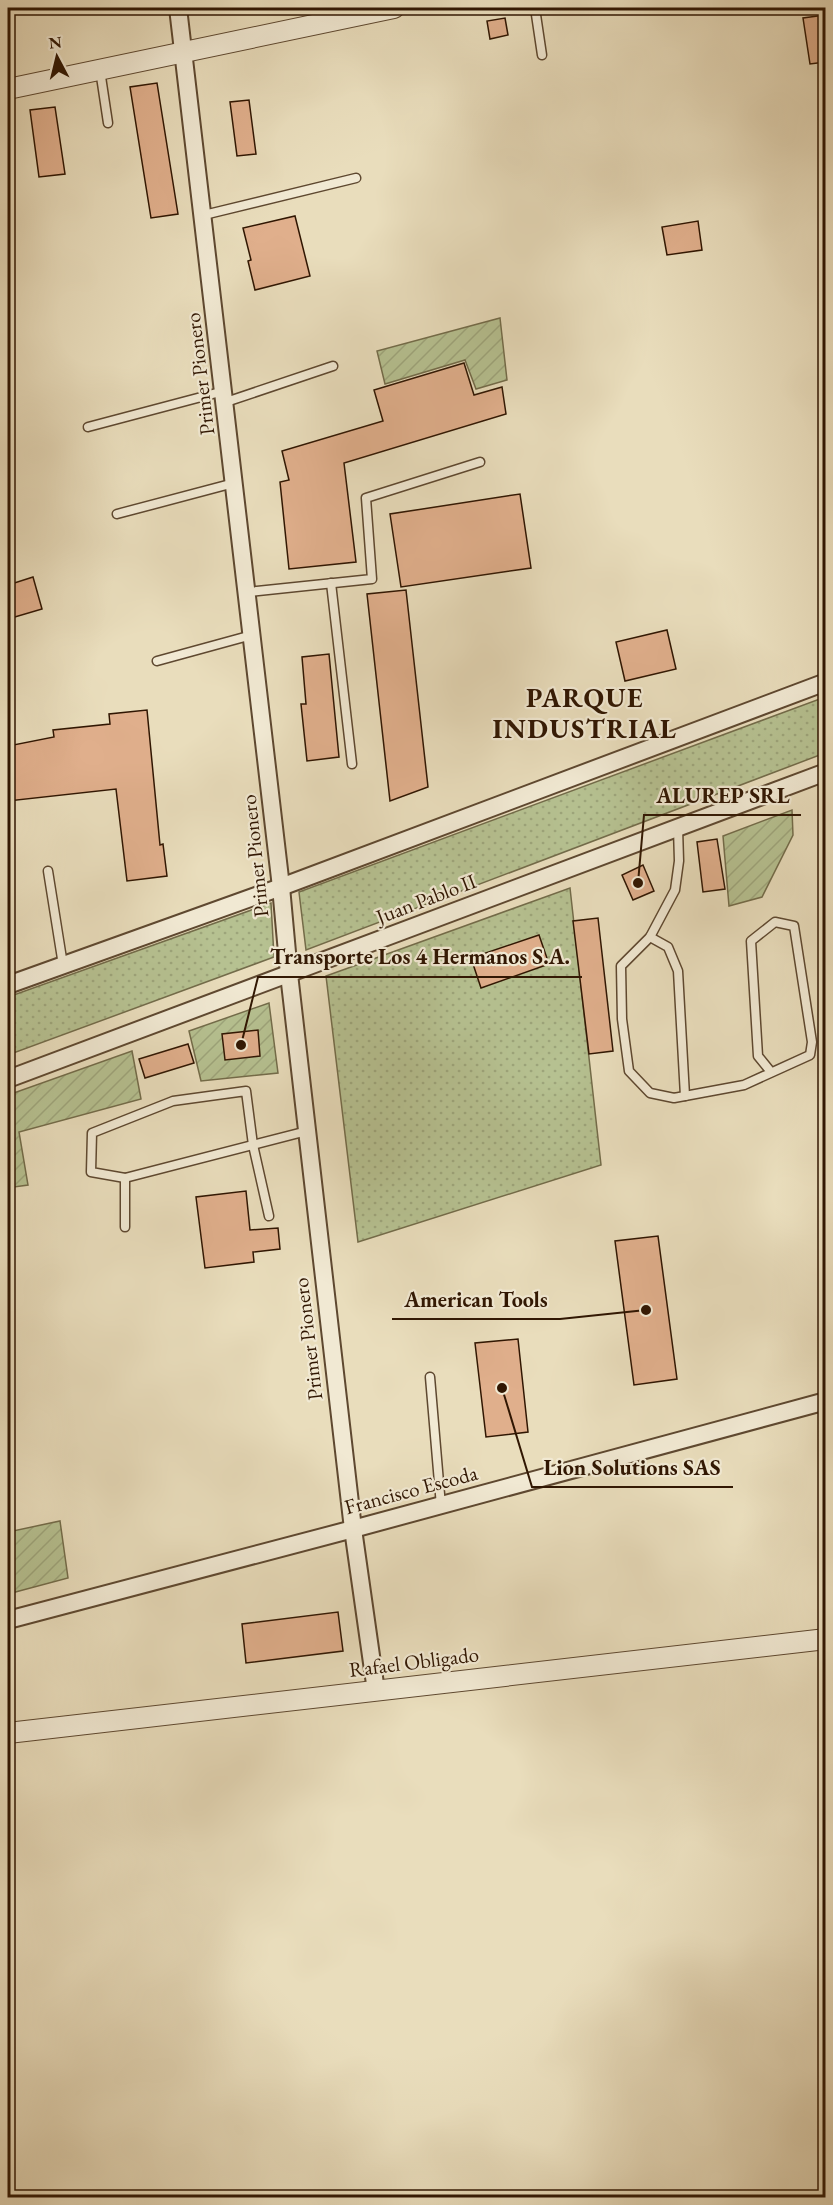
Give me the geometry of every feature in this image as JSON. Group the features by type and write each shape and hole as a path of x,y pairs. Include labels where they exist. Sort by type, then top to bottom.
{"street":[{"name":"Primer Pionero","path":"178,8 248,592 289,975 353,1529 376,1691"},
{"path":"8,89 394,8"},
{"path":"8,985 281,887 825,682"},
{"name":"Juan Pablo II","path":"8,1079 825,772"},
{"name":"Francisco Escoda","path":"8,1620 441,1506 825,1401"},
{"name":"Rafael Obligado","path":"8,1733 825,1638"}],"lane":[{"path":"535,8 542,56"},
{"path":"100,70 108,123"},
{"path":"204,215 356,178"},
{"path":"88,427 225,396 333,366"},
{"path":"248,592 372,579 366,498 480,462"},
{"path":"117,514 235,483"},
{"path":"331,584 352,764"},
{"path":"157,661 252,635"},
{"path":"678,828 680,861 675,890 650,937 621,966 622,1019 629,1071 650,1093 674,1098 744,1084 810,1055 812,1042 794,926 775,922 751,941 758,1056 771,1072"},
{"path":"48,871 63,965"},
{"path":"650,937 669,947 678,971 685,1096"},
{"path":"269,1216 253,1145 246,1091 172,1101 92,1133 91,1172 125,1178 253,1145 307,1131"},
{"path":"125,1178 125,1227"},
{"path":"430,1377 441,1506"}],"green space":[{"path":"500,318 507,380 476,389 465,360 385,384 377,351"},
{"path":"825,697 825,753 306,950 299,892"},
{"path":"792,810 793,835 762,897 729,906 723,836"},
{"path":"570,888 601,1165 358,1242 326,976"},
{"path":"271,903 274,957 8,1055 8,997"},
{"path":"269,1003 278,1073 201,1081 189,1031"},
{"path":"132,1051 141,1099 19,1132 28,1185 14,1187 8,1144 8,1095"},
{"path":"60,1521 68,1578 8,1594 8,1532"}],"building":[{"path":"825,15 825,62 810,64 803,18"},
{"path":"505,18 508,35 490,39 487,21"},
{"path":"157,83 178,214 151,218 130,87"},
{"path":"249,100 256,154 237,156 230,102"},
{"path":"55,107 65,174 39,177 30,110"},
{"path":"295,216 310,276 255,290 243,228"},
{"path":"698,221 702,250 667,255 662,227"},
{"path":"464,363 474,395 502,387 506,414 344,463 356,562 289,569 280,482 289,480 282,451 383,421 374,390"},
{"path":"520,494 531,568 401,587 390,514"},
{"path":"33,577 42,609 8,619 8,585"},
{"path":"406,590 428,787 390,801 367,594"},
{"path":"667,630 676,669 625,681 616,642"},
{"path":"329,654 339,757 307,761 301,704 306,704 302,657"},
{"path":"147,710 160,845 163,844 167,876 127,881 116,789 8,801 8,746 54,737 53,730 110,724 109,714"},
{"path":"717,839 725,889 703,892 697,842"},
{"path":"643,865 654,891 633,900 622,875"},
{"path":"598,918 613,1051 589,1054 573,921"},
{"path":"539,935 549,964 481,988 471,958"},
{"path":"258,1030 260,1056 225,1060 222,1034"},
{"path":"188,1044 194,1063 145,1078 139,1059"},
{"path":"246,1191 250,1230 278,1228 280,1249 253,1252 254,1262 205,1268 196,1197"},
{"path":"658,1236 677,1379 634,1385 615,1241"},
{"path":"518,1339 528,1432 486,1437 475,1343"},
{"path":"338,1612 343,1651 246,1663 242,1624"}],"place":[{"name":"ALUREP SRL","path":"638,883"},
{"name":"Transporte Los 4 Hermanos S.A.","path":"241,1045"},
{"name":"American Tools","path":"646,1310"},
{"name":"Lion Solutions SAS","path":"502,1388"}],"district":[{"name":"PARQUE INDUSTRIAL","path":"585,714"}]}
